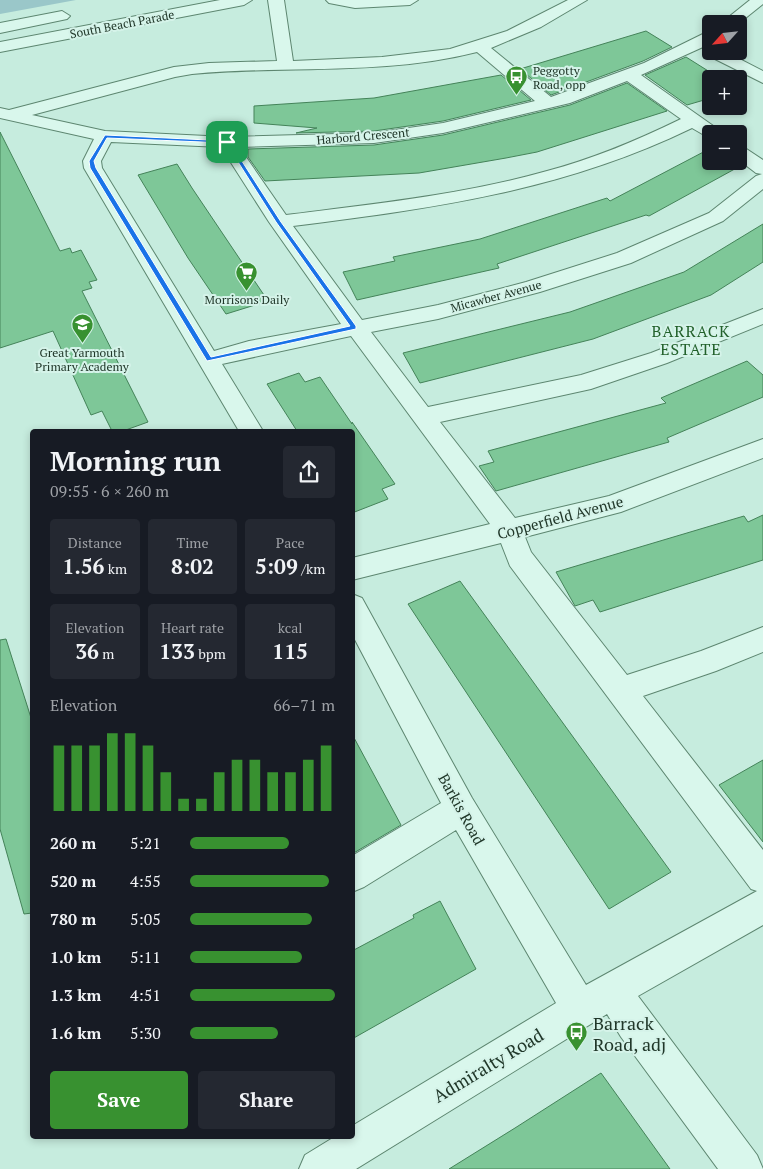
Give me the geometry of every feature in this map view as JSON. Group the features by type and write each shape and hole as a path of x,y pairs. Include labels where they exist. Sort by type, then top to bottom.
{"street":[{"name":"South Beach Parade","path":"0,47 244,0"},
{"path":"276,0 286,66"},
{"path":"334,0 355,3 410,0"},
{"path":"3,114 201,67 286,66 409,59 479,46 536,22 579,0"},
{"path":"740,15 760,0"},
{"name":"South Beach Parade","path":"0,28 76,13"},
{"path":"479,46 548,104"},
{"name":"Harbord Crescent","path":"3,114 105,136 227,142 374,138 443,128 548,104 627,73 702,47"},
{"path":"733,60 763,78"},
{"path":"627,73 702,126"},
{"path":"278,222 375,210 467,195 544,178 592,164 646,144 694,120"},
{"path":"105,136 92,161 93,168 250,429"},
{"path":"227,142 278,222 354,327 509,530 520,558 763,876"},
{"path":"747,158 763,169"},
{"name":"Micawber Avenue","path":"210,360 354,327 438,312 533,287 624,258 716,217 763,180"},
{"path":"423,417 583,383 659,358 763,316"},
{"name":"Copperfield Avenue","path":"355,568 612,505 763,448"},
{"name":"Barkis Road","path":"355,612 461,809 580,1009"},
{"path":"622,690 706,662 763,639"},
{"path":"355,874 461,809"},
{"name":"Admiralty Road","path":"319,1169 580,1009 763,906"},
{"path":"614,991 634,1024 743,1169"}],"shaded area":[{"path":"0,0 76,0 0,14"}],"building":[{"path":"646,31 672,47 643,61 551,95 520,69"},
{"path":"686,57 707,70 702,70 702,101 687,105 645,75"},
{"path":"501,75 531,100 443,121 374,131 296,133 317,128 254,123 254,106 374,98"},
{"path":"627,83 667,111 537,152 419,173 265,181 248,157 248,149 374,145 443,135 570,105"},
{"path":"0,132 60,251 70,248 72,253 81,250 97,280 89,282 92,288 82,291 148,422 129,429 111,429 102,411 91,415 53,331 0,348"},
{"path":"702,153 702,170 733,170 649,216 646,215 497,264 499,268 357,300 343,272 395,261 393,257 480,239 607,198 610,201"},
{"path":"177,164 268,301 226,314 188,258 138,175"},
{"path":"763,224 763,262 711,295 593,339 420,383 403,353 570,312 684,272"},
{"path":"747,361 763,375 763,397 667,438 669,442 496,491 479,466 494,462 488,451 666,403 661,398"},
{"path":"299,373 305,382 320,377 395,484 382,489 388,499 355,512 355,429 296,429 267,384"},
{"path":"763,515 763,560 600,612 593,600 575,606 556,572 744,516 748,522"},
{"path":"460,581 671,872 609,909 408,604"},
{"path":"6,639 30,715 30,913 24,914 0,829 0,640"},
{"path":"355,740 401,825 355,852"},
{"path":"763,760 763,842 719,785"},
{"path":"440,901 476,969 355,1037 355,949 414,918 413,915"},
{"path":"601,1073 670,1169 449,1169 515,1128"}],"place":[{"name":"Peggotty Road, opp","path":"517,96"},
{"name":"Morrisons Daily","path":"247,291"},
{"name":"Great Yarmouth Primary Academy","path":"82,344"},
{"name":"Barrack Road, adj","path":"577,1052"}],"district":[{"name":"BARRACK ESTATE","path":"691,340"}],"route":[{"path":"105,136 227,142 278,222 354,327 249,349 210,360 93,168 92,161 105,136"}]}
